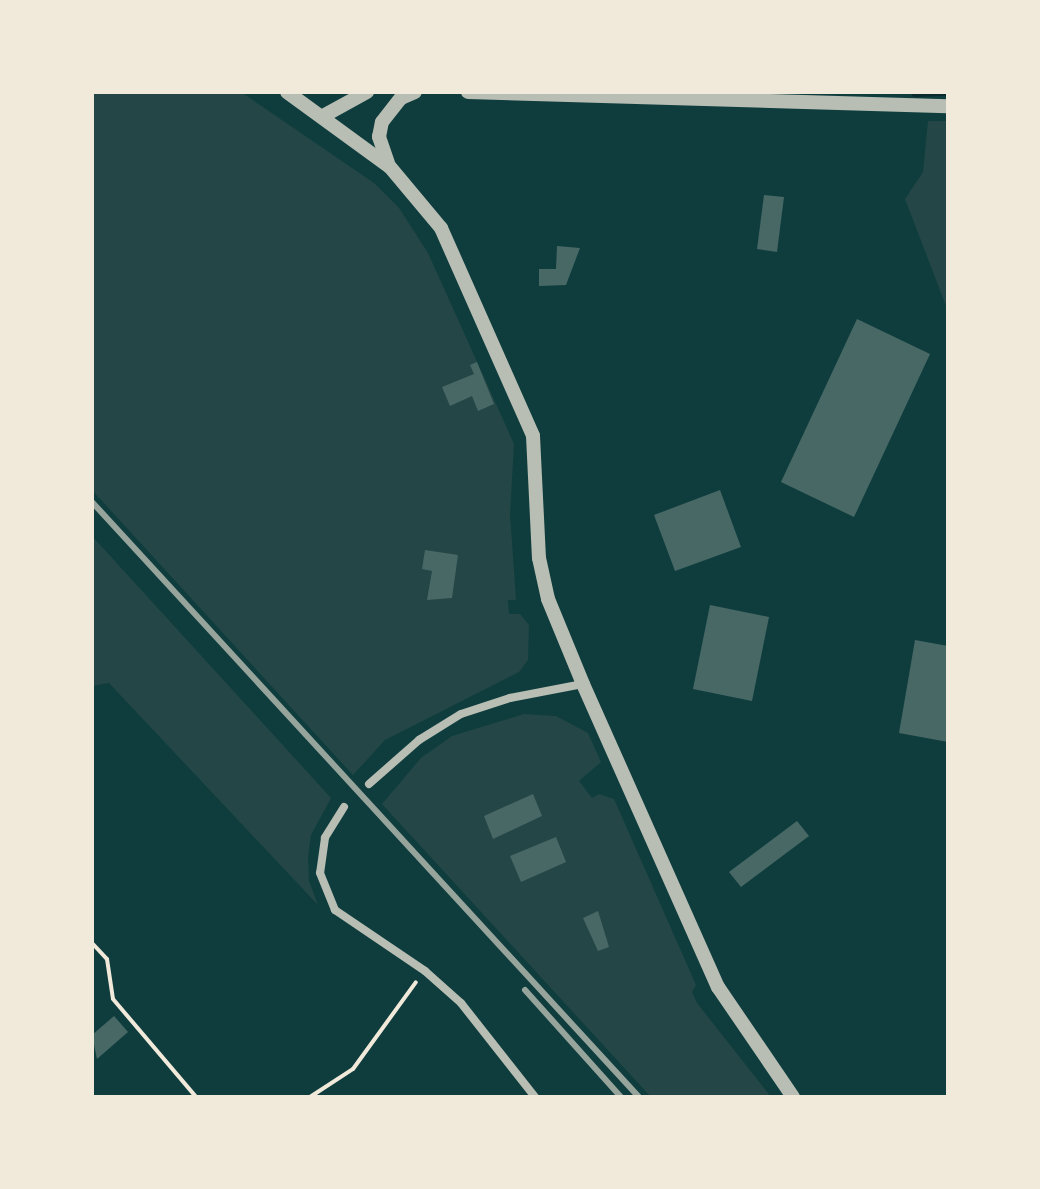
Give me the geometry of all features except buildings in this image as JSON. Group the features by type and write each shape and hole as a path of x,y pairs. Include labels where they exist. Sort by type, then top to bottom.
{"street":[{"path":"287,92 325,115 390,167 441,228 525,410 534,449 539,558 548,599 718,987 793,1097"},
{"path":"325,115 367,92"},
{"path":"390,167 381,150 382,122 401,98 415,92"},
{"path":"468,92 948,106"},
{"path":"369,784 419,740 461,714 510,698 583,684"},
{"path":"344,807 325,838 320,873 335,910 425,971 461,1003 535,1097"}],"path":[{"path":"92,943 107,959 113,999 196,1097"},
{"path":"310,1097 361,1061 425,971"}],"shaded area":[{"path":"92,92 241,92 374,183 399,208 428,253 514,444 510,514 516,600 508,600 509,614 520,614 529,625 528,660 519,672 385,740 353,775 92,490"},
{"path":"928,121 948,121 948,311 905,199 923,172"},
{"path":"92,536 331,798 311,835 308,857 309,881 318,905 109,683 92,686"},
{"path":"524,714 556,716 588,733 601,762 579,781 592,798 599,794 614,799 696,985 692,992 697,1003 771,1097 651,1097 382,804 421,758 452,736"}],"waterway":[{"path":"915,94 948,93"}],"railway":[{"path":"92,502 639,1097"},
{"path":"525,990 621,1097"}]}
